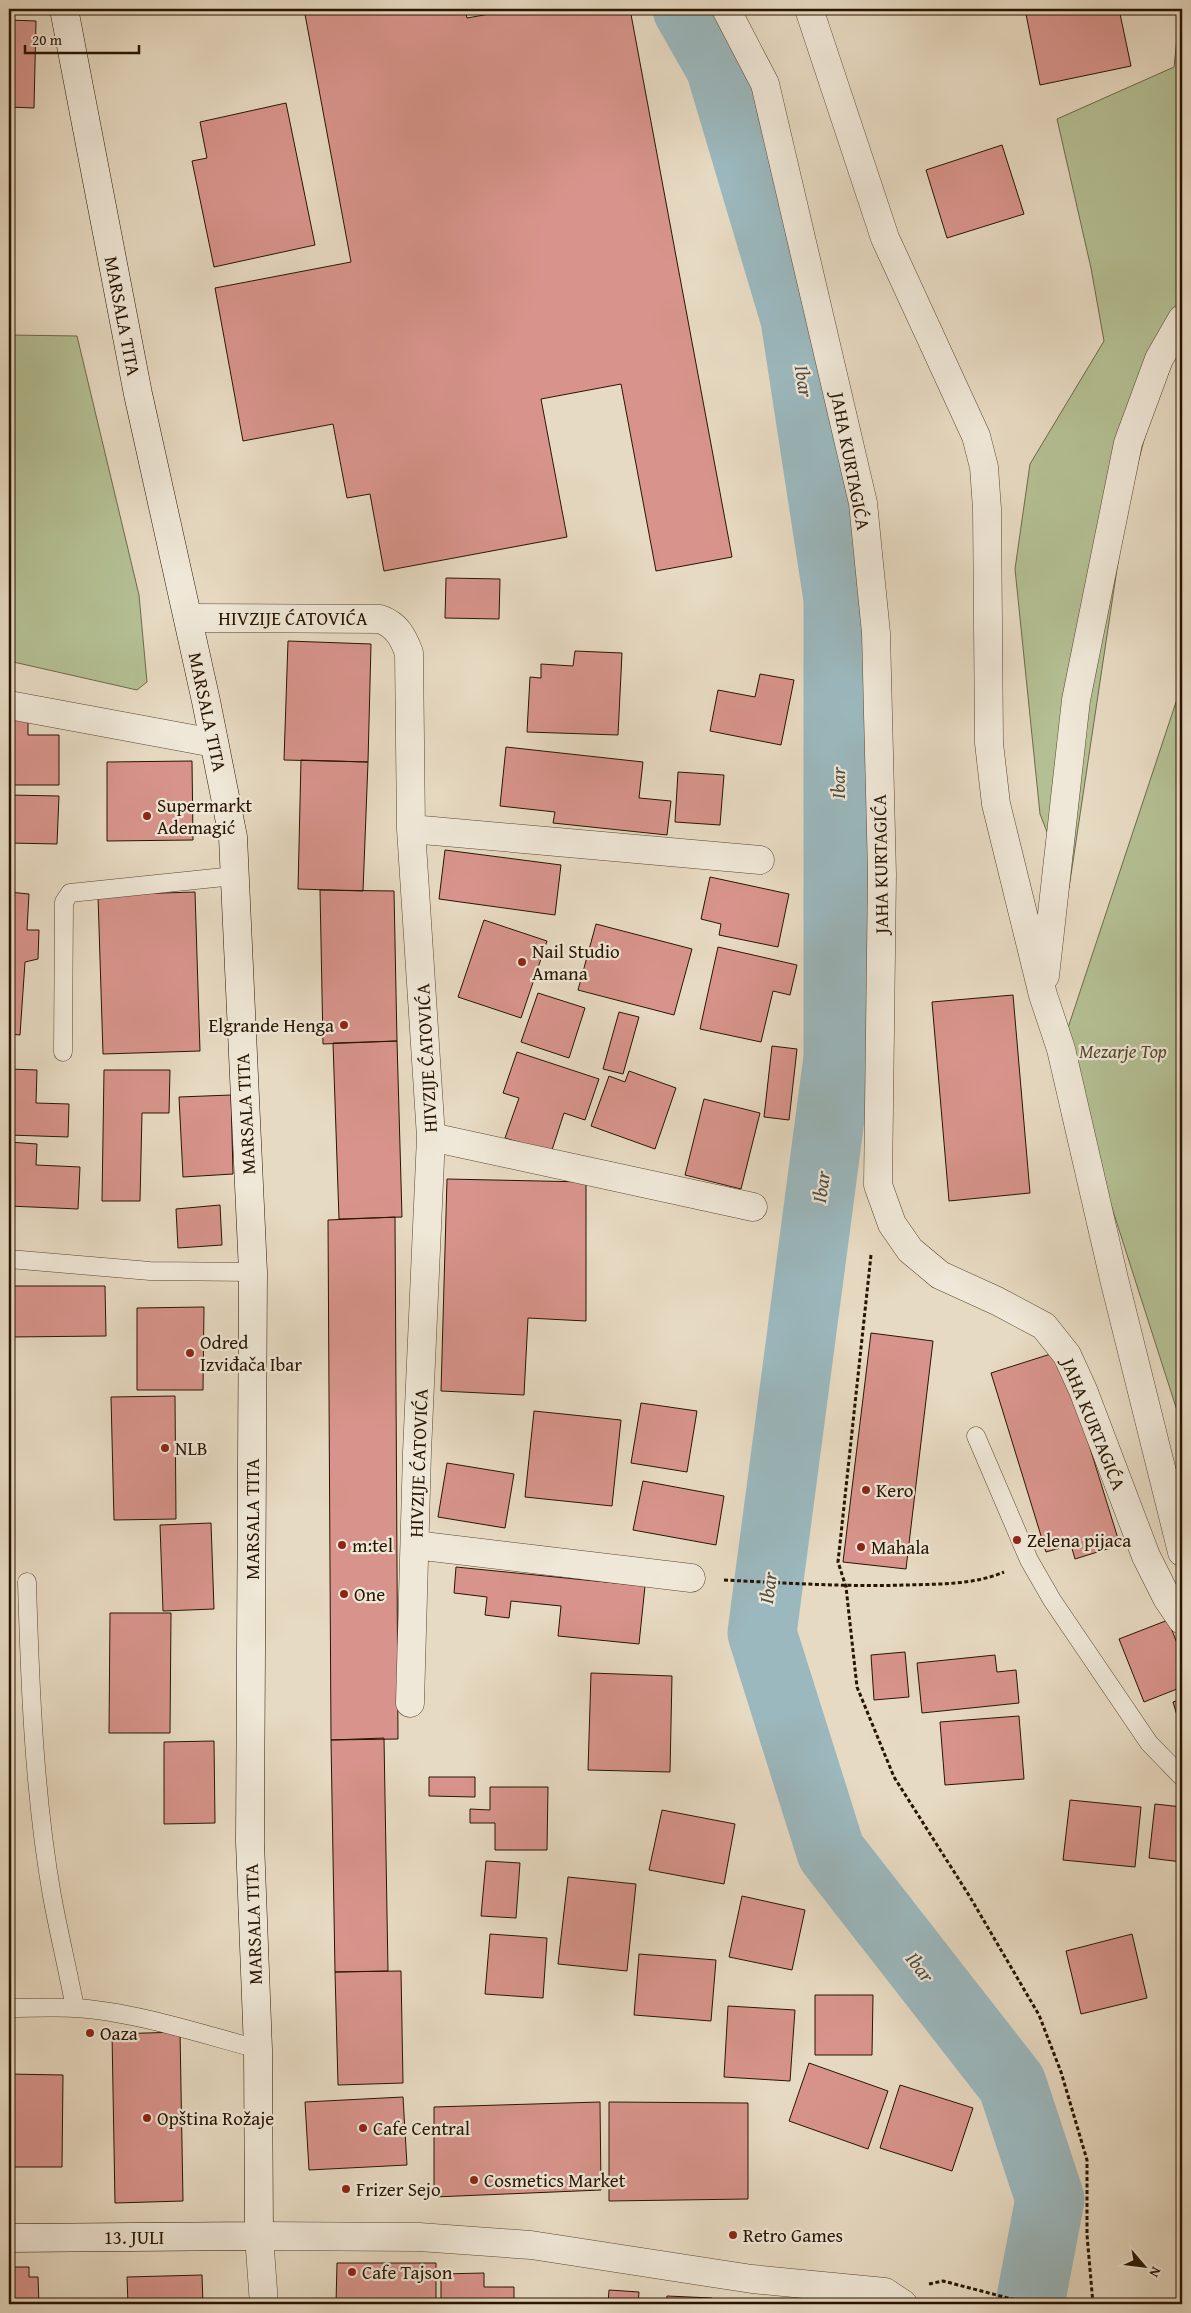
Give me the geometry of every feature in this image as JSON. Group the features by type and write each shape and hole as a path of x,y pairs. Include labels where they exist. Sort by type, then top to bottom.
{"street":[{"name":"MARSALA TITA","path":"64,9 138,394 188,618 232,836 253,1272 250,1842 258,2049 259,2236 264,2304"},
{"name":"JAHA KURTAGIĆA","path":"726,9 765,84 863,503 876,633 882,865 878,1185 892,1224 910,1250 940,1275 998,1301 1044,1326 1067,1354 1083,1390 1146,1556 1167,1598 1182,1620"},
{"path":"809,9 885,238 976,436 984,467 987,509 989,743 996,804 1043,995 1061,1049 1114,1279 1182,1552"},
{"path":"1043,995 1056,863 1076,700 1120,481 1128,443 1159,359 1182,318"},
{"name":"HIVZIJE ĆATOVIĆA","path":"188,618 380,619 390,623 402,635 409,653 411,829 431,1137 410,1703"},
{"path":"9,706 214,742"},
{"path":"411,829 760,860"},
{"path":"431,1137 753,1207"},
{"path":"415,1545 691,1578"},
{"name":"13. JULI","path":"9,2238 419,2237 531,2245 894,2298"}],"lane":[{"path":"62,1052 64,902 70,892 234,876"},
{"path":"9,1259 150,1271 253,1272"},
{"path":"976,1436 1029,1560 1078,1641 1149,1744 1182,1777"},
{"path":"27,1582 33,1718 43,1827 52,1896 75,2008"},
{"path":"9,2008 75,2008 174,2026 258,2049"}],"path":[{"path":"871,1252 838,1562 846,1587 857,1687 894,1777 980,1914 1040,2015 1062,2072 1087,2160 1087,2235 1093,2304"},
{"path":"691,1578 846,1587 956,1583 988,1578 1029,1560"},
{"path":"978,2289 1031,2304"}],"green space":[{"path":"1180,9 1182,9 1182,335 1157,390 1126,509 1069,888 1040,814 1015,569 1030,464 1104,341 1091,268 1057,119 1174,67"},
{"path":"9,335 77,336 139,595 147,682 137,690 9,661"},
{"name":"Mezarje Top","path":"1182,684 1182,1426 1061,1049"}],"building":[{"path":"304,9 465,9 467,18 518,9 630,9 732,557 656,571 621,384 541,399 567,537 384,571 370,494 347,498 333,424 243,441 215,288 351,262"},
{"path":"1025,9 1119,9 1131,66 1040,85"},
{"path":"9,20 36,21 34,108 9,107"},
{"path":"286,103 315,245 214,267 192,161 207,158 200,122"},
{"path":"1002,145 1024,214 947,238 926,170"},
{"path":"446,578 500,579 499,619 445,618"},
{"path":"288,641 371,644 368,762 284,760"},
{"path":"575,651 622,653 618,735 527,732 530,677 541,678 541,664 573,666"},
{"path":"760,674 794,680 781,745 710,731 718,690 755,697"},
{"path":"9,716 28,716 28,735 59,735 59,785 9,785"},
{"path":"506,747 643,762 639,798 671,801 667,835 553,823 555,812 500,806"},
{"path":"301,760 368,762 363,891 298,889"},
{"path":"192,761 193,840 107,841 107,762"},
{"path":"678,772 724,775 720,825 675,822"},
{"path":"9,795 59,796 57,844 9,843"},
{"path":"445,850 561,865 555,915 439,899"},
{"path":"710,877 789,894 778,947 719,935 721,924 701,919"},
{"path":"320,890 394,891 397,1041 323,1044"},
{"path":"9,892 29,894 27,930 39,930 38,959 25,962 20,1035 9,1034"},
{"path":"195,892 200,1051 103,1054 98,895"},
{"path":"484,920 547,941 521,1018 458,997"},
{"path":"596,924 692,949 674,1015 578,990"},
{"path":"718,947 797,965 790,995 773,991 761,1042 700,1029"},
{"path":"538,993 585,1008 569,1058 521,1042"},
{"path":"1013,995 1030,1193 949,1201 932,1002"},
{"path":"619,1012 639,1017 623,1074 603,1069"},
{"path":"397,1041 402,1217 339,1219 333,1043"},
{"path":"772,1046 797,1049 789,1120 764,1117"},
{"path":"517,1052 599,1079 585,1120 564,1113 551,1153 505,1138 519,1098 503,1093"},
{"path":"9,1069 37,1070 36,1103 69,1104 68,1137 9,1135"},
{"path":"104,1070 170,1070 169,1113 142,1113 140,1201 102,1201"},
{"path":"629,1071 676,1088 655,1149 591,1126 609,1076 625,1082"},
{"path":"231,1095 233,1174 183,1177 179,1097"},
{"path":"704,1099 760,1113 741,1189 685,1175"},
{"path":"9,1142 37,1144 36,1165 80,1167 78,1209 9,1206"},
{"path":"447,1179 586,1182 586,1321 528,1318 524,1395 441,1391"},
{"path":"220,1205 222,1245 178,1248 176,1209"},
{"path":"395,1217 398,1739 331,1740 328,1220"},
{"path":"9,1286 105,1286 106,1336 9,1337"},
{"path":"204,1307 203,1390 137,1390 137,1308"},
{"path":"871,1333 933,1341 906,1569 843,1562"},
{"path":"1060,1351 1120,1545 1075,1559 1071,1545 1046,1552 991,1373"},
{"path":"175,1396 176,1519 114,1520 111,1397"},
{"path":"641,1403 697,1411 687,1472 631,1463"},
{"path":"534,1411 621,1420 612,1506 525,1497"},
{"path":"447,1463 514,1474 505,1528 438,1517"},
{"path":"643,1481 724,1496 716,1545 633,1530"},
{"path":"211,1523 214,1609 163,1611 160,1525"},
{"path":"456,1567 645,1586 639,1644 558,1636 561,1606 511,1601 509,1618 485,1615 487,1597 454,1593"},
{"path":"110,1613 171,1613 170,1733 109,1733"},
{"path":"1168,1620 1182,1656 1182,1687 1144,1702 1119,1639"},
{"path":"905,1652 909,1697 874,1700 871,1655"},
{"path":"995,1655 997,1672 1016,1670 1019,1703 922,1713 917,1663"},
{"path":"591,1673 672,1676 670,1772 588,1770"},
{"path":"1182,1699 1182,1732 1173,1702"},
{"path":"1019,1716 1024,1779 945,1785 940,1722"},
{"path":"384,1738 388,1971 335,1972 331,1740"},
{"path":"214,1741 215,1823 164,1824 164,1742"},
{"path":"429,1777 475,1777 475,1797 429,1796"},
{"path":"490,1787 548,1787 547,1850 495,1850 495,1823 470,1823 470,1809 490,1810"},
{"path":"1070,1800 1141,1807 1135,1867 1063,1860"},
{"path":"1155,1804 1182,1807 1182,1862 1149,1858"},
{"path":"662,1810 735,1824 724,1884 649,1870"},
{"path":"486,1861 520,1863 516,1918 481,1916"},
{"path":"568,1877 636,1884 627,1971 558,1964"},
{"path":"742,1896 805,1910 792,1970 729,1957"},
{"path":"490,1934 547,1938 543,1998 485,1994"},
{"path":"1132,1934 1147,1998 1081,2014 1066,1951"},
{"path":"639,1954 716,1960 711,2021 634,2015"},
{"path":"401,1971 403,2083 338,2085 335,1972"},
{"path":"815,1995 873,1995 872,2055 815,2055"},
{"path":"728,2006 795,2010 790,2081 724,2077"},
{"name":"Opština Rožaje","path":"180,2032 183,2201 115,2203 112,2034"},
{"path":"809,2063 888,2091 868,2149 789,2121"},
{"path":"9,2074 63,2075 62,2167 9,2167"},
{"path":"900,2085 973,2108 952,2171 880,2148"},
{"path":"403,2097 407,2165 309,2170 305,2102"},
{"path":"600,2102 601,2190 434,2197 434,2107"},
{"path":"609,2102 748,2103 748,2199 609,2201"},
{"path":"337,2263 436,2263 436,2304 336,2304"},
{"path":"9,2267 29,2267 29,2277 38,2277 39,2304 9,2304"},
{"path":"484,2273 484,2287 514,2287 514,2304 441,2304 441,2274"},
{"path":"202,2275 203,2304 128,2304 127,2277"},
{"path":"609,2290 639,2292 638,2304 608,2304"},
{"path":"667,2296 712,2298 712,2304 666,2304"}],"waterway":[{"name":"Ibar","path":"687,9 720,67 795,319 838,599 838,1058 762,1633 831,1852 1012,2084 1050,2199 1030,2304"}],"place":[{"name":"Supermarkt Ademagić","path":"147,816"},
{"name":"Nail Studio Amana","path":"522,962"},
{"name":"Elgrande Henga","path":"344,1025"},
{"name":"Odred Izviđača Ibar","path":"190,1353"},
{"name":"NLB","path":"165,1448"},
{"name":"Kero","path":"866,1490"},
{"name":"Zelena pijaca","path":"1017,1540"},
{"name":"m:tel","path":"342,1545"},
{"name":"Mahala","path":"861,1547"},
{"name":"One","path":"344,1594"},
{"name":"Oaza","path":"90,2033"},
{"name":"Opština Rožaje","path":"147,2118"},
{"name":"Cafe Central","path":"363,2128"},
{"name":"Cosmetics Market","path":"474,2180"},
{"name":"Frizer Sejo","path":"346,2189"},
{"name":"Retro Games","path":"733,2235"},
{"name":"Cafe Tajson","path":"352,2272"}]}
